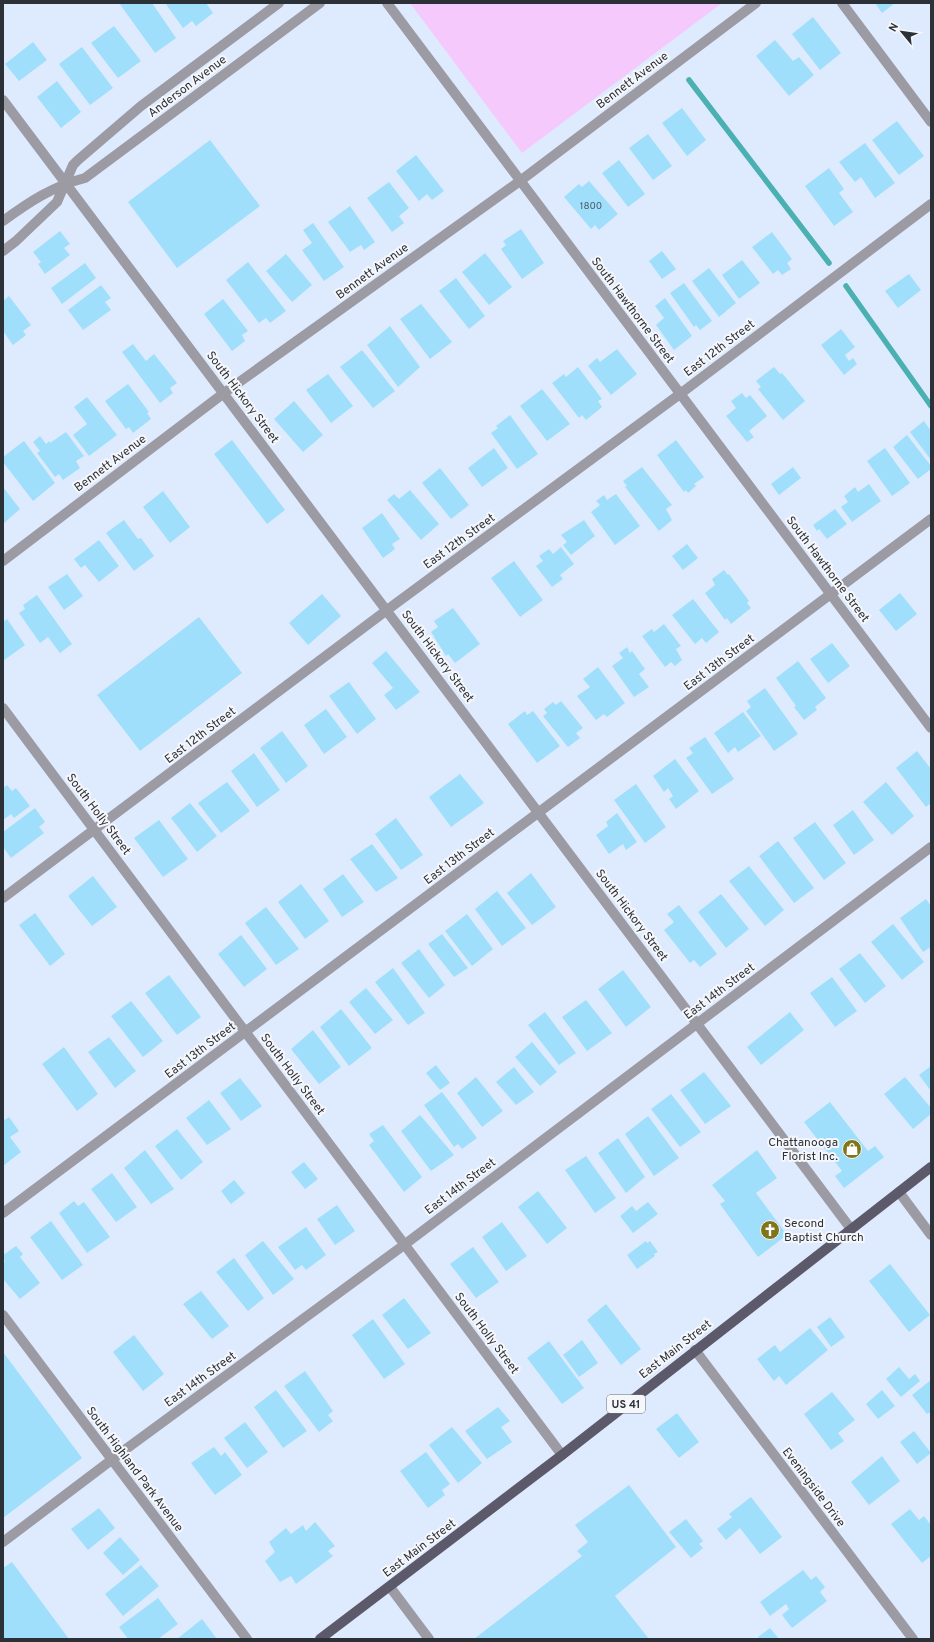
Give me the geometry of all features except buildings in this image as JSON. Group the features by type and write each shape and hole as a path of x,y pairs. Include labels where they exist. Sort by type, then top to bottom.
{"main road":[{"name":"East Main Street","path":"320,1639 390,1587 931,1167"}],"street":[{"name":"Anderson Avenue","path":"3,251 16,241 57,202 73,165 112,130 278,3"},
{"name":"Anderson Avenue","path":"3,221 35,198 66,183 85,178 320,3"},
{"name":"South Hawthorne Street","path":"387,3 931,728"},
{"name":"Bennett Avenue","path":"3,561 224,393 520,181 756,3"},
{"path":"842,3 931,122"},
{"name":"South Hickory Street","path":"3,100 851,1229"},
{"name":"East 12th Street","path":"3,898 387,610 680,394 931,204"},
{"name":"East 13th Street","path":"3,1213 931,519"},
{"name":"South Holly Street","path":"3,708 562,1454"},
{"name":"East 14th Street","path":"3,1542 404,1244 931,847"},
{"path":"899,1192 931,1234"},
{"name":"South Highland Park Avenue","path":"3,1315 247,1639"},
{"name":"Eveningside Drive","path":"695,1350 913,1639"},
{"path":"390,1587 429,1639"}],"shaded area":[{"path":"410,3 722,3 522,153"}],"waterway":[{"path":"689,80 829,263"},
{"path":"846,286 931,406"}],"place":[{"name":"Chattanooga Florist Inc.","path":"852,1149"},
{"name":"Second Baptist Church","path":"770,1230"}]}
